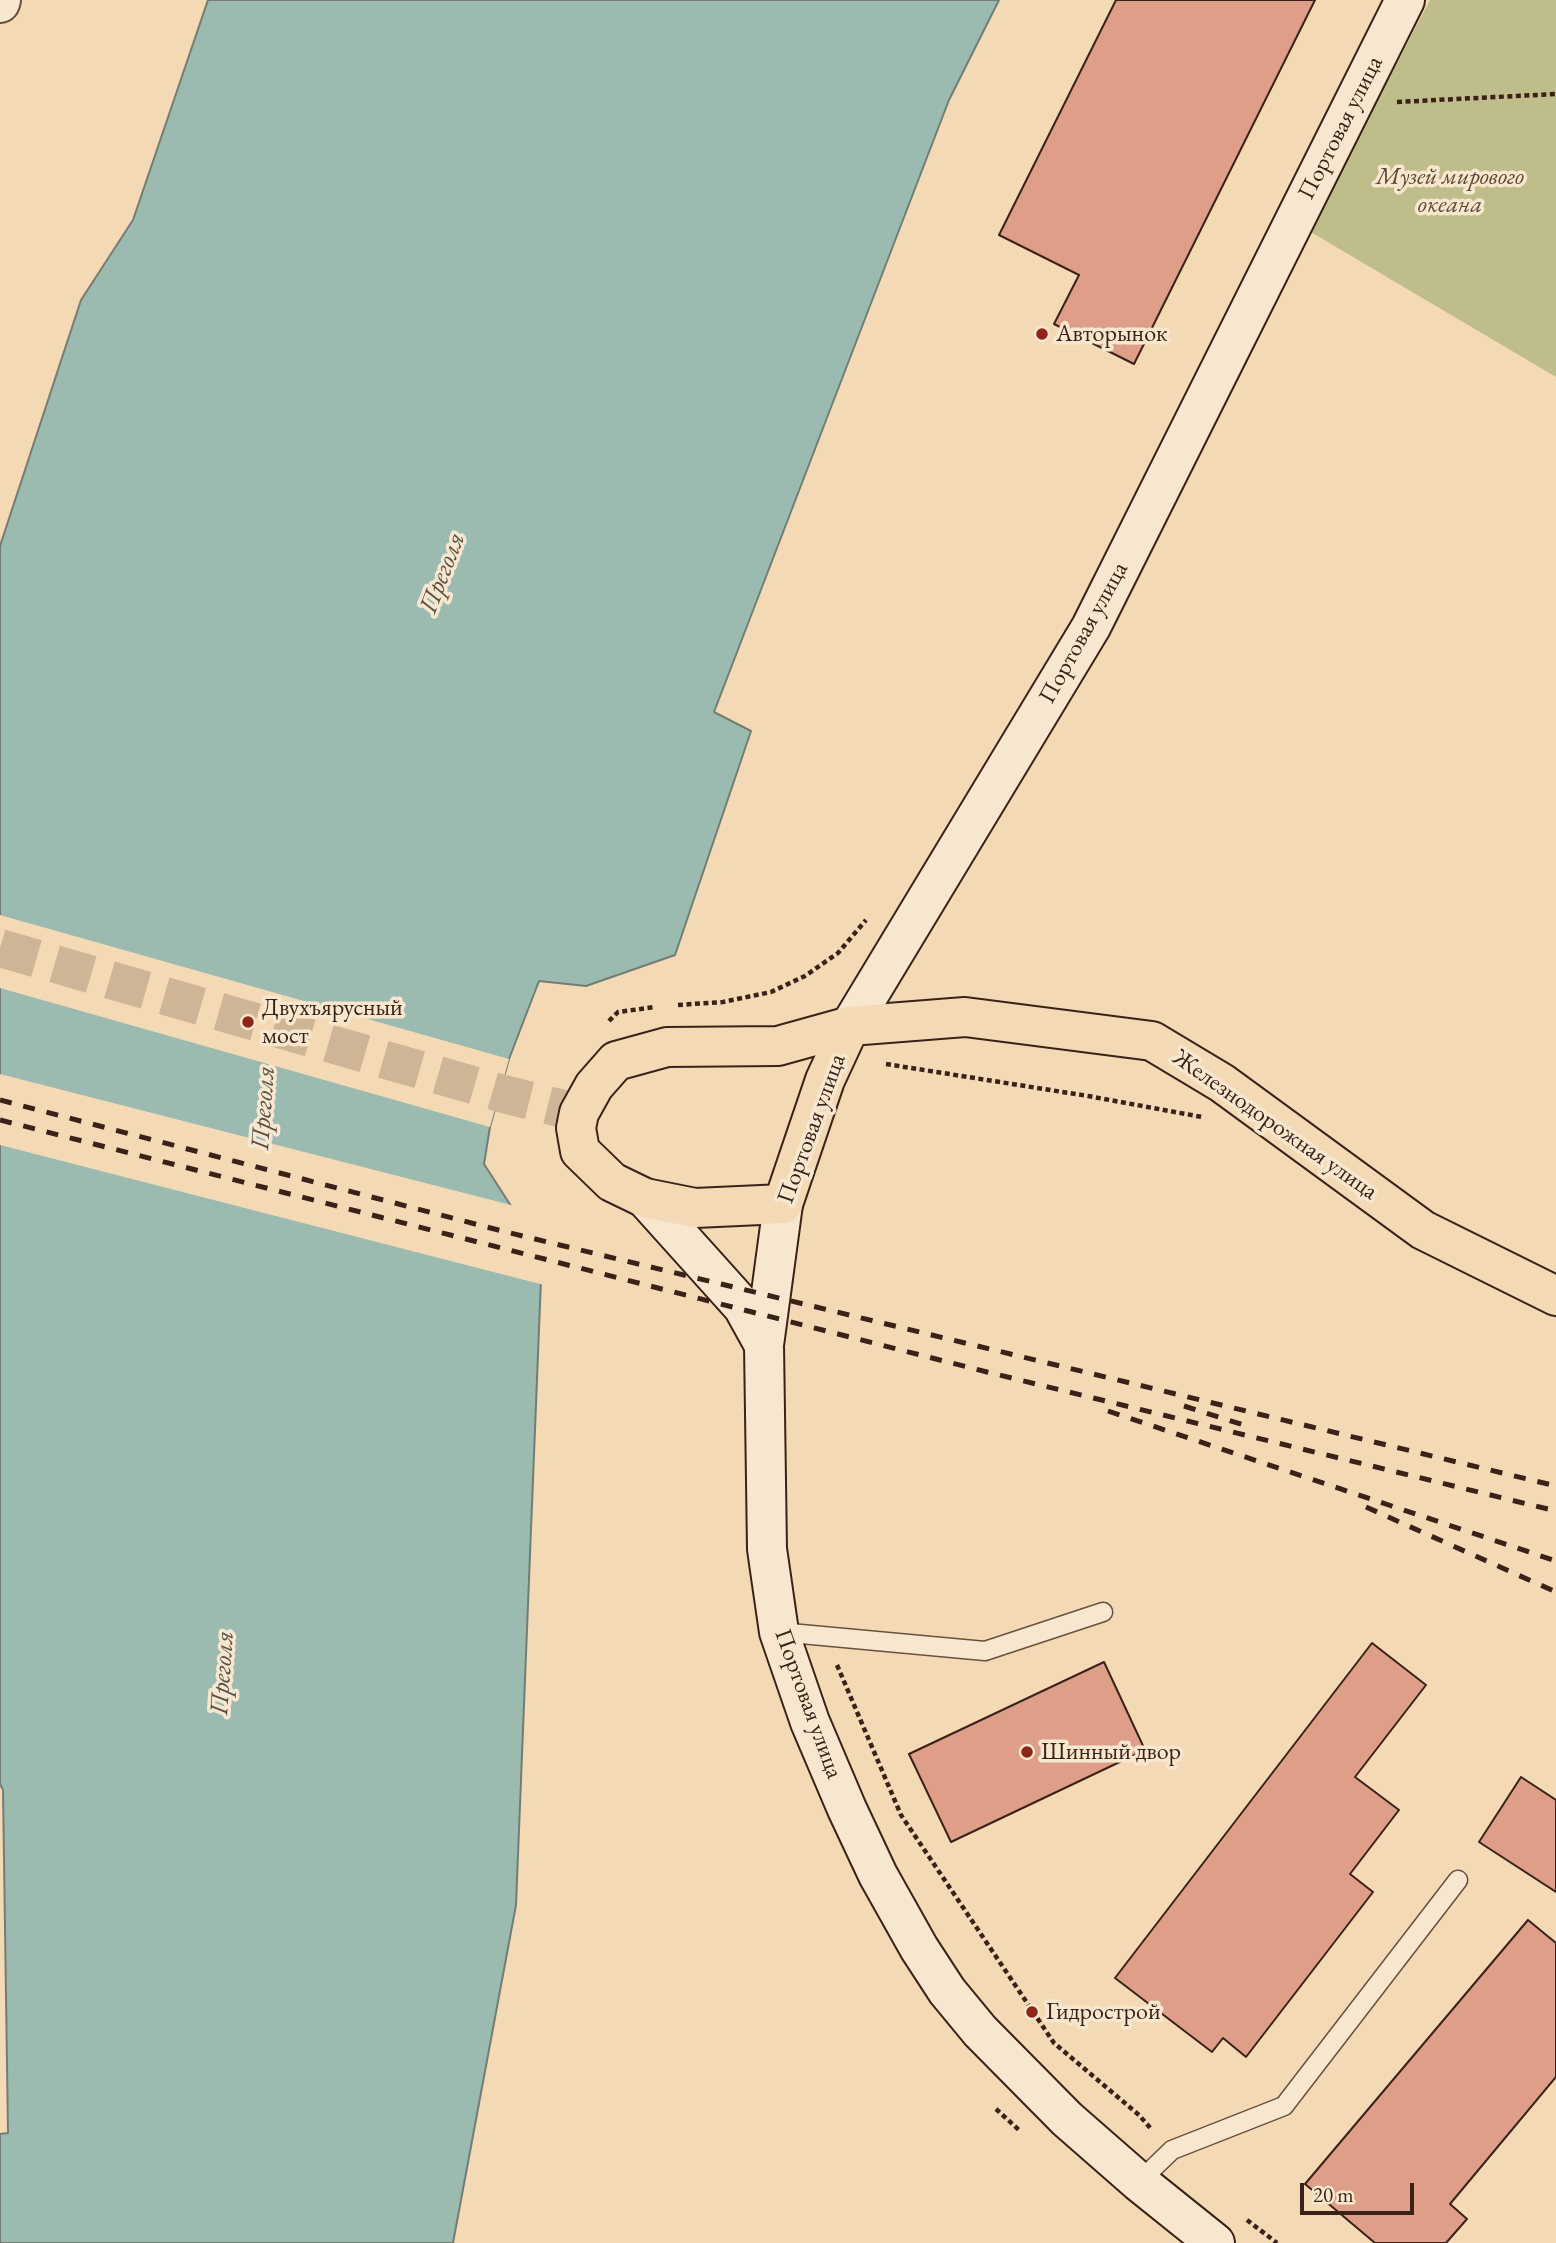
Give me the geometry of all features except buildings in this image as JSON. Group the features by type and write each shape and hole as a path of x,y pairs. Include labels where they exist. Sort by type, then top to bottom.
{"main road":[{"name":"Портовая улица","path":"1215,2243 1067,2119 980,2031 947,1991 926,1959 878,1875 846,1809 810,1722 779,1632 767,1549 764,1345 783,1205 825,1080 850,1026 1091,627 1405,0"},
{"name":"Железнодорожная улица","path":"783,1205 695,1208 645,1198 612,1182 580,1151 576,1128 579,1112 594,1086 616,1061 667,1047 778,1046 850,1026 965,1017 1152,1041 1222,1083 1423,1230 1556,1297"},
{"name":"Железнодорожная улица","path":"645,1198 743,1307 764,1345"}],"lane":[{"path":"779,1632 985,1651 1103,1612"},
{"path":"1139,2182 1172,2150 1284,2106 1458,1881"}],"path":[{"path":"1354,105 1475,96 1556,94"},
{"path":"601,1029 618,1012 723,1002 771,992 806,976 838,953 874,910"},
{"path":"880,1063 1207,1118"},
{"path":"825,1636 901,1815 1046,2032 1054,2043 1139,2115 1172,2150"},
{"path":"1238,2213 1277,2243"}],"green space":[{"name":"Музей мирового океана","path":"1430,0 1556,0 1556,377 1309,231"}],"water":[{"name":"Преголя","path":"208,0 999,0 949,100 714,712 751,731 675,955 586,986 539,981 509,1059 490,1127 484,1164 542,1254 516,1905 453,2243 0,2243 0,2134 8,2133 3,1790 0,1784 0,546 81,300 133,220"}],"pier":[{"name":"Двухъярусный мост","path":"0,915 509,1059 490,1127 0,988"},
{"path":"0,1074 515,1206 545,1252 544,1285 0,1145"}],"tunnel":[{"path":"0,948 500,1093 579,1113"}],"railway":[{"path":"0,1100 502,1231 1556,1486"},
{"path":"0,1120 987,1372 1556,1511"},
{"path":"1184,1406 1247,1426"},
{"path":"1108,1411 1556,1561"},
{"path":"1366,1507 1556,1592"}],"place":[{"name":"Авторынок","path":"1042,334"},
{"name":"Двухъярусный мост","path":"248,1022"},
{"name":"Шинный двор","path":"1027,1752"},
{"name":"Гидрострой","path":"1032,2012"}]}
